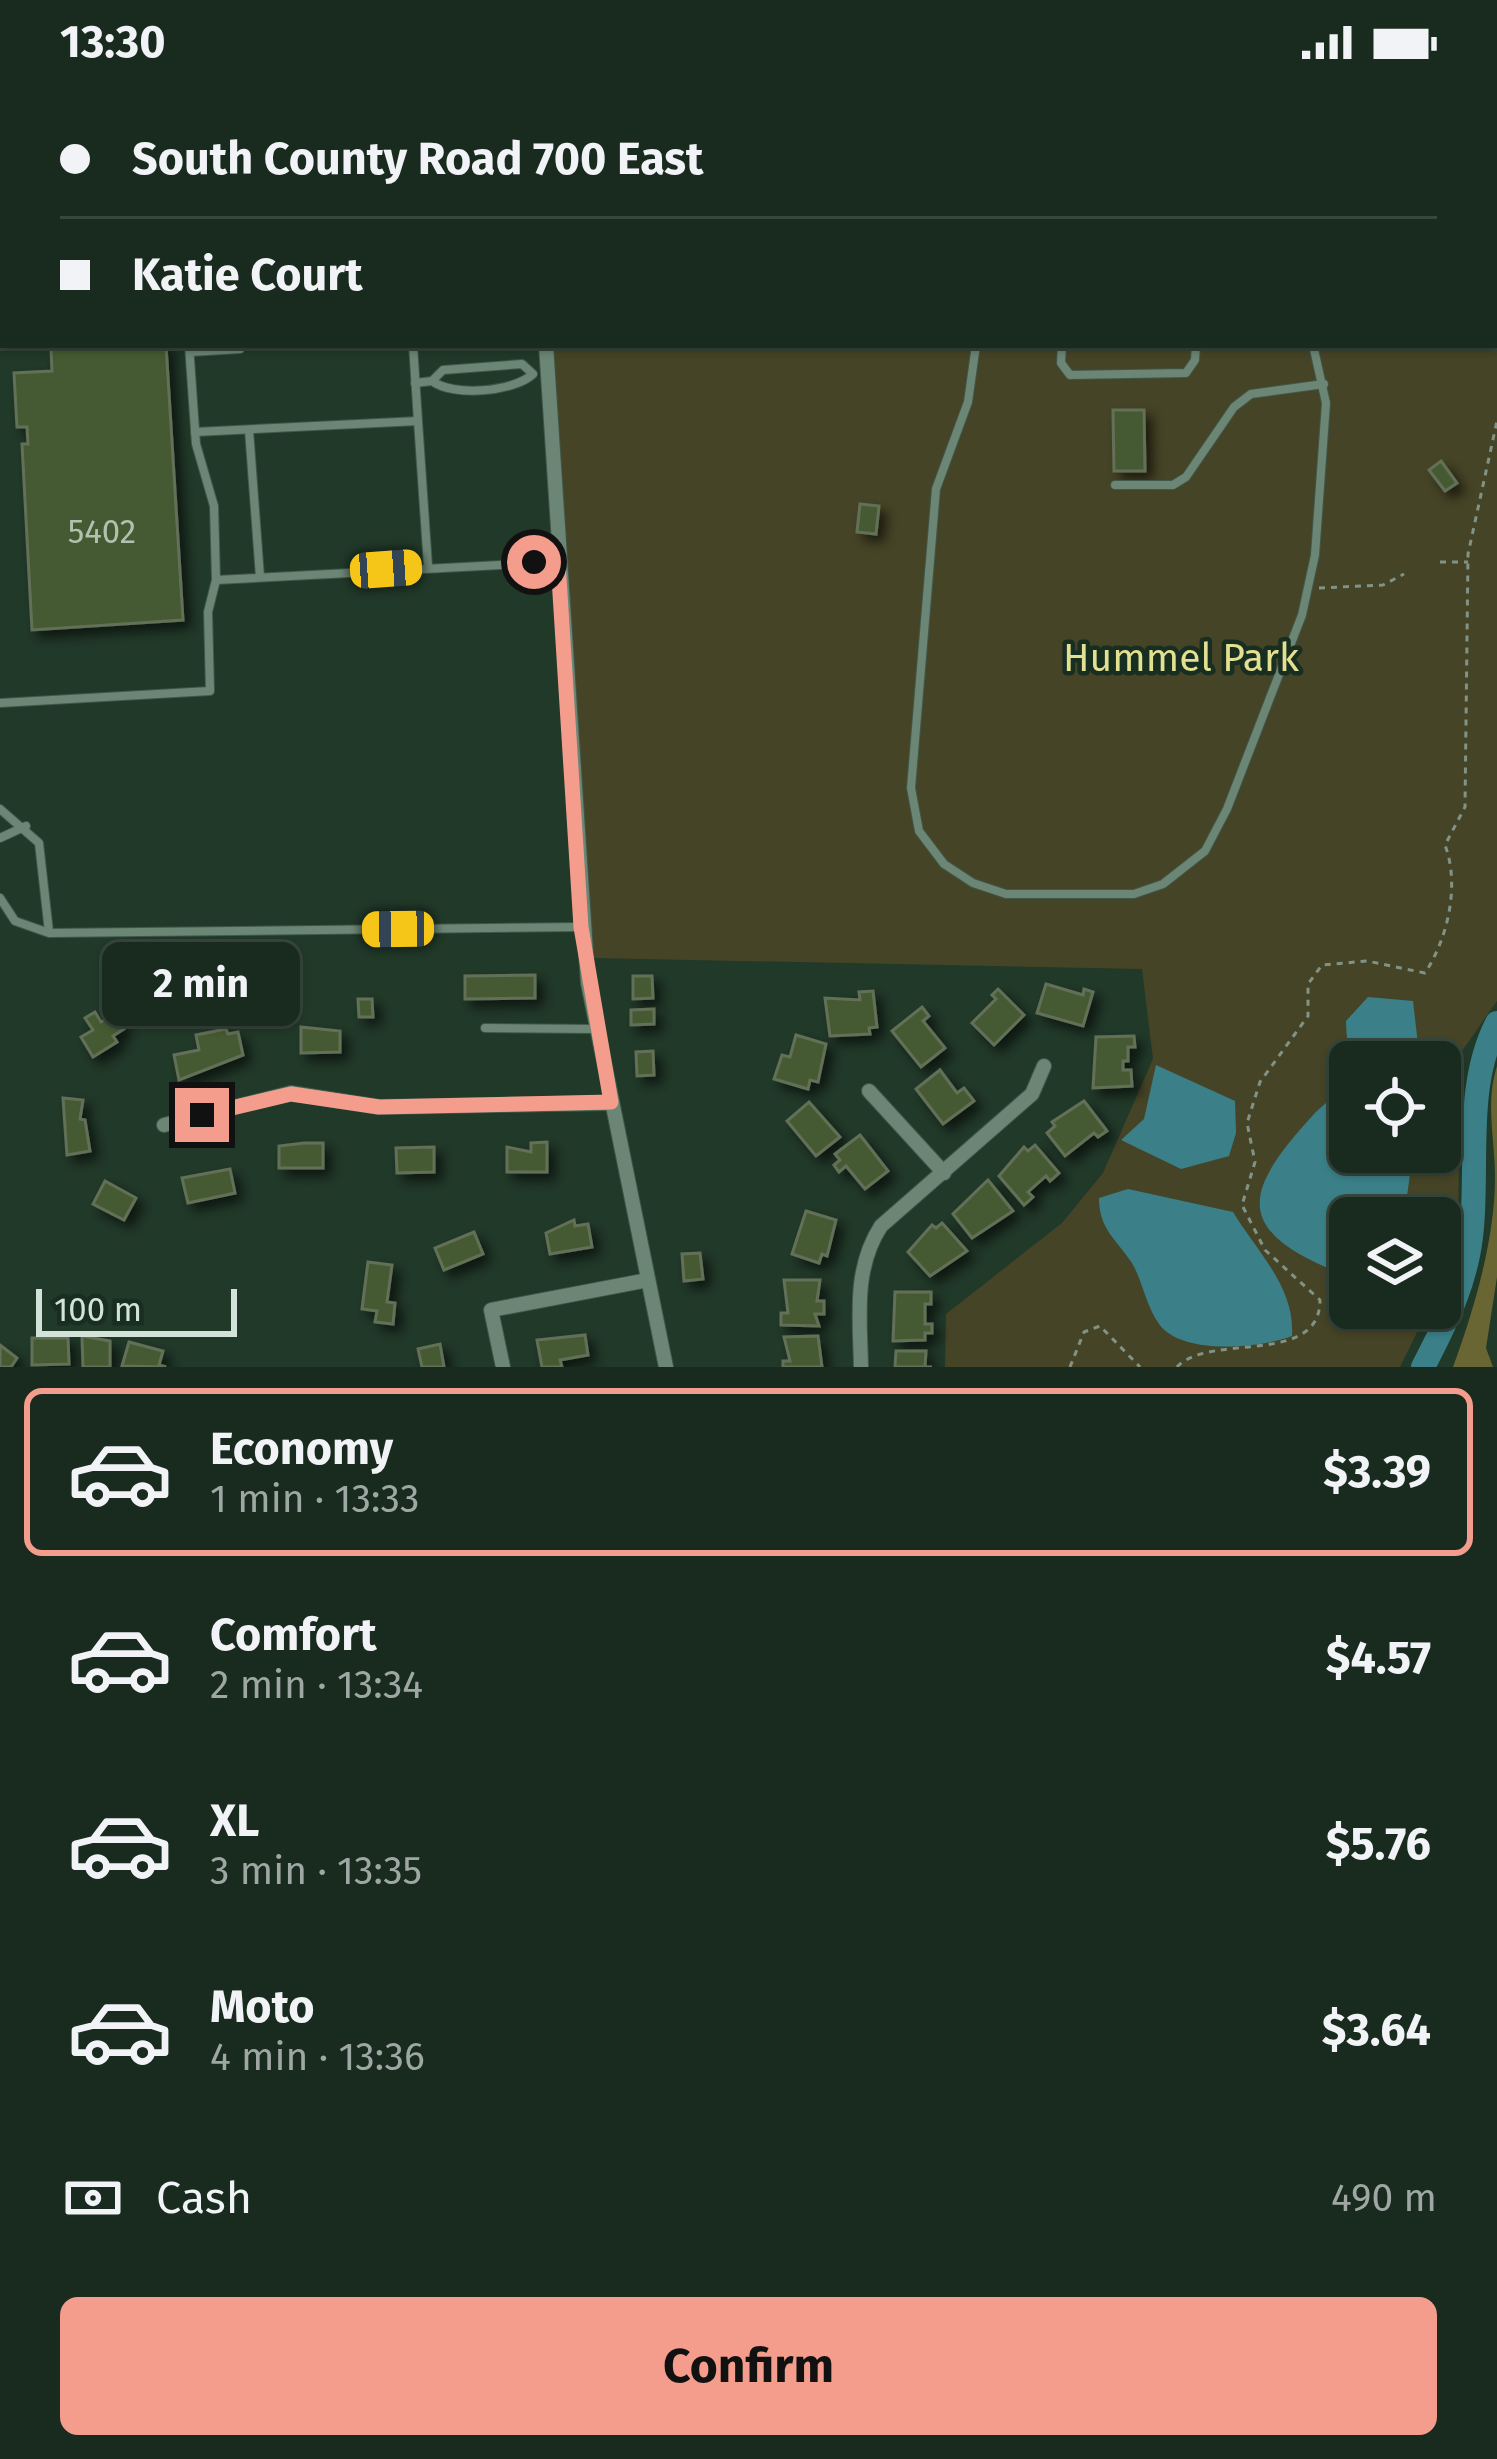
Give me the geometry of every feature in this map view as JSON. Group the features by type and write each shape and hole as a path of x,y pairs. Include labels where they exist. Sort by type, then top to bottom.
{"street":[{"path":"545,348 540,374 558,562 581,927 596,1029 666,1367"},
{"path":"861,1367 860,1280 867,1248 881,1226 1032,1094 1044,1066"},
{"path":"868,1090 944,1173"},
{"path":"164,1125 291,1094 379,1107 611,1102"},
{"path":"503,1367 491,1310 648,1280"}],"lane":[{"path":"0,704 211,692 208,612 216,580 214,506 195,432 190,348"},
{"path":"413,348 428,566"},
{"path":"976,348 968,402 936,488 911,788 919,831 944,864 973,884 1006,894 1134,894 1184,871 1204,850 1226,809 1308,587 1315,555 1324,385 1314,348"},
{"path":"1062,348 1061,363 1070,375 1114,376 1186,373 1195,360 1196,348"},
{"path":"416,383 432,381 443,370 502,365 522,364 540,374"},
{"path":"432,381 443,389 521,385 540,374"},
{"path":"1115,485 1173,485 1186,477 1234,407 1251,394 1324,385"},
{"path":"195,432 418,421"},
{"path":"249,430 260,577"},
{"path":"216,580 558,562"},
{"path":"0,808 40,843 49,933"},
{"path":"0,838 26,826"},
{"path":"0,898 15,921 49,933 581,927"},
{"path":"485,1028 596,1029"}],"path":[{"path":"1316,1336 1320,1300 1265,1250 1241,1205 1255,1162 1247,1123 1260,1082 1308,1016 1309,984 1322,965 1367,961 1425,973 1444,944 1455,872 1445,845 1465,807 1468,562 1497,421"},
{"path":"1440,562 1468,562"},
{"path":"1308,587 1383,585 1404,574"},
{"path":"1070,1367 1084,1332 1100,1326 1140,1367"},
{"path":"1177,1367 1184,1360 1212,1360"}],"green space":[{"name":"Hummel Park","path":"549,348 1497,348 1497,1001 1461,1053 1461,1041 1329,1041 1329,1173 1459,1173 1459,1197 1329,1197 1329,1329 1419,1329 1400,1367 945,1367 946,1314 1062,1223 1103,1173 1153,1059 1142,969 594,958"}],"shaded area":[{"path":"1497,1066 1497,1277 1486,1348 1493,1367 1453,1367 1476,1298 1491,1225 1495,1177 1491,1107"}],"water":[{"path":"1368,997 1413,1001 1418,1041 1347,1041 1346,1021"},
{"path":"1156,1065 1235,1101 1236,1133 1229,1156 1181,1169 1121,1140 1144,1119"},
{"path":"1329,1100 1329,1173 1410,1173 1407,1197 1329,1197 1329,1268 1278,1239 1264,1222 1260,1204 1274,1163"},
{"path":"1128,1189 1233,1212 1281,1286 1292,1336 1222,1346 1170,1334 1159,1324 1132,1263 1102,1218 1099,1198"}],"building":[{"path":"166,348 183,620 32,630 22,444 28,444 27,427 17,427 14,373 52,371 51,349"},
{"path":"1113,410 1144,410 1145,471 1114,471"},
{"path":"1441,461 1457,483 1445,491 1429,470"},
{"path":"860,504 879,506 876,534 857,532"},
{"path":"535,975 535,998 465,999 465,976"},
{"path":"633,976 652,976 653,998 633,999"},
{"path":"1046,984 1083,995 1084,989 1093,992 1083,1026 1037,1013"},
{"path":"998,989 1024,1015 994,1045 972,1023 996,999 992,995"},
{"path":"873,991 877,1027 869,1028 870,1034 830,1036 825,998 860,1000 859,992"},
{"path":"358,999 372,999 373,1017 359,1017"},
{"path":"922,1007 929,1016 923,1021 945,1048 921,1067 892,1031"},
{"path":"654,1009 654,1024 631,1025 631,1010"},
{"path":"95,1012 101,1022 115,1013 124,1029 113,1036 117,1042 93,1057 81,1037 93,1030 85,1018"},
{"path":"301,1027 340,1031 340,1052 301,1053"},
{"path":"226,1029 228,1034 238,1032 243,1055 179,1080 174,1055 199,1050 196,1035"},
{"path":"796,1035 826,1044 818,1082 810,1080 808,1089 774,1079 782,1055 790,1057"},
{"path":"1134,1036 1135,1047 1128,1047 1128,1061 1123,1061 1123,1070 1131,1070 1132,1086 1093,1088 1096,1037"},
{"path":"653,1051 654,1075 637,1076 636,1052"},
{"path":"940,1070 957,1093 964,1088 974,1101 943,1124 916,1089"},
{"path":"63,1098 83,1100 80,1119 85,1120 90,1151 67,1155"},
{"path":"1084,1101 1107,1131 1098,1137 1094,1133 1065,1156 1047,1133 1055,1126 1052,1122"},
{"path":"809,1102 840,1137 816,1156 787,1121"},
{"path":"860,1135 888,1171 865,1189 846,1166 839,1172 834,1165 840,1160 835,1154"},
{"path":"547,1142 547,1172 507,1172 507,1147 531,1152 531,1143"},
{"path":"323,1143 323,1168 279,1168 279,1146"},
{"path":"1035,1145 1059,1173 1050,1181 1046,1176 1028,1192 1033,1197 1024,1205 999,1176 1024,1147 1028,1151"},
{"path":"434,1147 434,1172 397,1173 396,1148"},
{"path":"230,1169 235,1193 188,1203 182,1178"},
{"path":"988,1180 1013,1211 972,1238 953,1214"},
{"path":"105,1181 136,1198 124,1220 93,1204"},
{"path":"806,1211 836,1220 827,1256 822,1254 819,1263 792,1254"},
{"path":"574,1220 575,1226 588,1224 592,1247 550,1254 546,1233"},
{"path":"942,1223 967,1251 930,1276 908,1252 932,1225 936,1228"},
{"path":"474,1232 483,1254 444,1270 435,1248"},
{"path":"700,1253 703,1279 684,1281 682,1254"},
{"path":"368,1262 392,1265 387,1302 395,1303 393,1324 375,1322 377,1311 362,1309"},
{"path":"784,1280 820,1280 817,1301 824,1301 824,1314 815,1314 819,1326 781,1325 781,1313 788,1313"},
{"path":"895,1292 931,1292 931,1304 925,1304 925,1324 932,1324 932,1333 925,1333 925,1340 893,1341"},
{"path":"585,1335 588,1355 560,1360 562,1367 542,1367 537,1340"},
{"path":"82,1336 110,1341 110,1367 83,1367"},
{"path":"818,1336 822,1367 783,1367 783,1361 790,1361 784,1337"},
{"path":"32,1338 68,1338 69,1364 32,1365"},
{"path":"129,1342 163,1351 159,1365 166,1367 122,1366"},
{"path":"440,1344 444,1367 422,1367 418,1349"},
{"path":"0,1345 17,1358 11,1367 0,1367"},
{"path":"896,1351 926,1351 925,1367 895,1367"}],"waterway":[{"path":"1423,1367 1466,1264 1480,1072 1497,1023"}],"route":[{"path":"202,1115 291,1094 379,1107 611,1102 581,927 558,562 534,562"}]}
